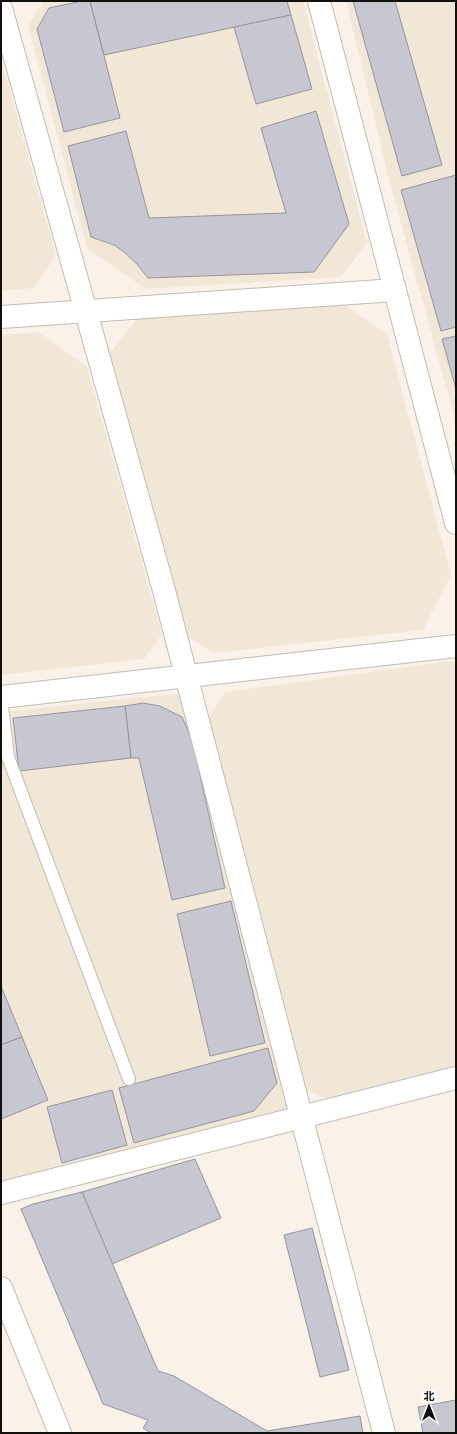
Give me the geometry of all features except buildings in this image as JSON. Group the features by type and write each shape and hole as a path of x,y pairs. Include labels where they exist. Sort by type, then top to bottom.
{"street":[{"path":"319,1 456,523"},
{"path":"1,8 163,587 384,1433"},
{"path":"1,317 395,290"},
{"path":"1,697 456,646"},
{"path":"1,1193 456,1078"},
{"path":"1,1288 60,1433"}],"lane":[{"path":"1,697 8,757 129,1079"}],"shaded area":[{"path":"43,1 303,1 367,243 341,277 146,289 87,248 28,25"},
{"path":"346,1 456,1 456,423 391,187"},
{"path":"1,59 56,255 34,288 1,291"},
{"path":"339,301 387,334 451,575 423,630 214,653 185,636 107,357 137,319"},
{"path":"39,332 87,367 162,634 144,659 1,675 1,335"},
{"path":"450,661 456,663 456,1068 327,1099 300,1087 206,722 225,692"},
{"path":"181,693 290,1109 1,1183 1,712"}]}
